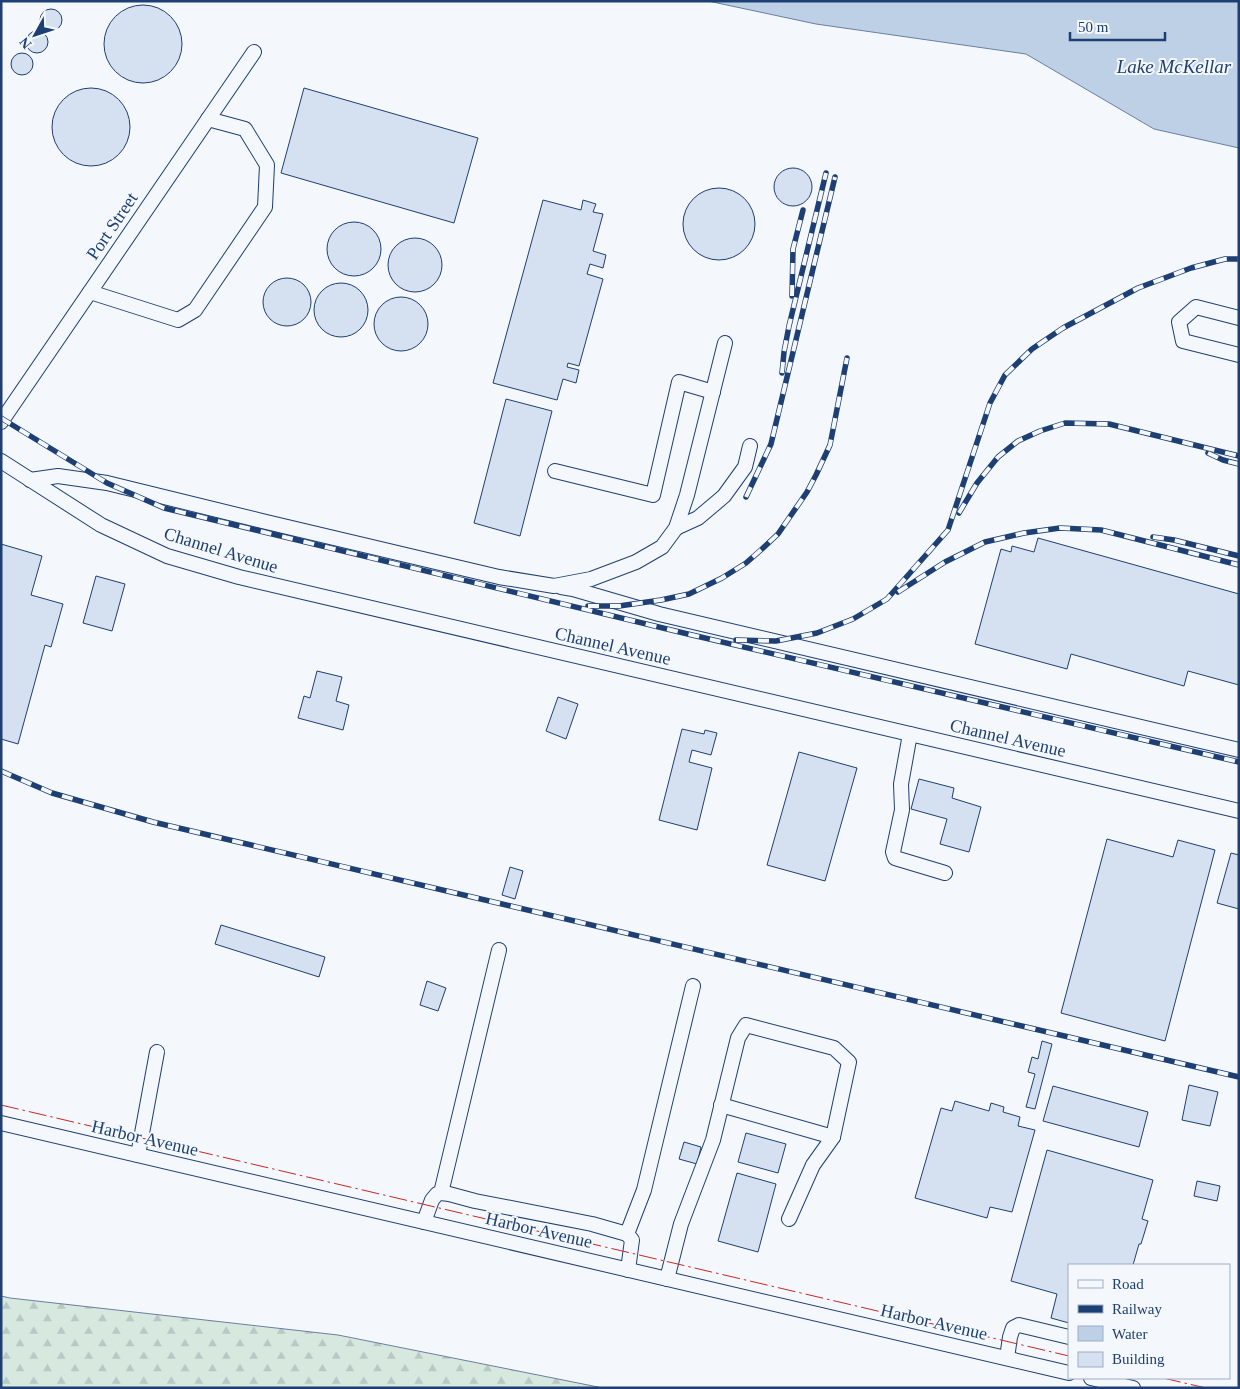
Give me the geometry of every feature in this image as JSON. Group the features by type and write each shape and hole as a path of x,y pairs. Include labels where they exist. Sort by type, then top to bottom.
{"street":[{"name":"Port Street","path":"1,422 254,52"},
{"path":"90,292 178,320 195,310 206,294 265,207 267,165 245,130 208,119"},
{"path":"1239,318 1196,307 1179,322 1183,341 1239,355"},
{"path":"554,586 591,579 636,562 662,547 676,528 687,495 725,343"},
{"path":"555,471 653,495 679,382 713,392"},
{"path":"676,528 698,518 724,496 745,467 750,446"},
{"name":"Channel Avenue","path":"1,461 101,525 167,556 221,572 1239,811"},
{"path":"30,480 58,476 107,483 499,577 573,590 659,614 1239,750"},
{"path":"910,734 901,784 902,810 894,852 895,858 945,872"},
{"path":"441,1193 499,950"},
{"path":"628,1234 644,1190 693,986"},
{"path":"667,1279 682,1224 713,1140 738,1038 746,1025 834,1048 849,1062 832,1137 813,1166 789,1219"},
{"path":"138,1155 157,1052"},
{"path":"721,1105 832,1137"},
{"name":"Harbor Avenue","path":"1,1123 1068,1373"},
{"path":"424,1222 432,1200 437,1194 441,1193 592,1224 628,1234 632,1240 628,1270"},
{"path":"1007,1358 1013,1328 1019,1325 1068,1337"},
{"path":"1094,1379 1133,1388"}],"green space":[{"path":"1,1296 338,1335 603,1388 1,1388"}],"water":[{"name":"Lake McKellar","path":"708,1 1239,1 1239,148 1154,129 1026,54 816,24"}],"building":[{"path":"135,5 151,5 165,11 176,22 182,36 182,52 176,66 165,77 151,83 135,83 121,77 110,66 104,52 104,36 110,22 121,11"},
{"path":"51,9 59,12 62,20 59,28 51,31 43,28 40,20 43,12"},
{"path":"37,31 45,34 48,42 45,50 37,53 29,50 26,42 29,34"},
{"path":"22,53 30,56 33,64 30,72 22,75 14,72 11,64 14,56"},
{"path":"83,88 99,88 113,94 124,105 130,119 130,135 124,149 113,160 99,166 83,166 69,160 58,149 52,135 52,119 58,105 69,94"},
{"path":"304,88 478,138 454,223 281,173"},
{"path":"793,168 806,174 812,187 806,200 793,206 780,200 774,187 780,174"},
{"path":"719,188 739,194 749,204 755,224 749,244 739,254 719,260 699,254 689,244 683,224 689,204 699,194"},
{"path":"543,200 581,210 583,200 596,204 593,212 603,214 593,251 606,255 603,268 590,264 587,274 603,279 579,366 568,363 567,367 579,370 576,383 563,379 557,400 493,383"},
{"path":"354,222 364,224 373,230 379,239 381,249 379,259 373,268 364,274 354,276 344,274 335,268 329,259 327,249 329,239 335,230 344,224"},
{"path":"415,238 425,240 434,246 440,255 442,265 440,275 434,284 425,290 415,292 405,290 396,284 390,275 388,265 390,255 396,246 405,240"},
{"path":"282,278 292,278 304,285 311,297 311,307 304,319 292,326 282,326 274,322 267,315 263,307 263,297 267,289 274,282"},
{"path":"341,283 351,285 360,291 366,300 368,310 366,320 360,329 351,335 341,337 331,335 322,329 316,320 314,310 316,300 322,291 331,285"},
{"path":"401,297 411,299 420,305 426,314 428,324 426,334 420,343 411,349 401,351 391,349 382,343 376,334 374,324 376,314 382,305 391,299"},
{"path":"506,399 552,411 520,536 474,523"},
{"path":"1038,538 1239,594 1239,685 1188,671 1184,686 1071,654 1067,669 975,644 1001,549 1011,552 1012,546 1034,552"},
{"path":"1,544 42,556 31,595 63,604 51,647 45,645 18,744 1,739"},
{"path":"96,576 125,584 112,631 83,623"},
{"path":"317,671 342,677 336,701 349,705 343,730 298,718 304,696 310,698"},
{"path":"558,697 578,704 566,739 546,731"},
{"path":"682,729 704,734 705,730 717,733 711,755 692,750 689,762 712,768 697,830 659,820"},
{"path":"799,752 857,768 825,881 767,865"},
{"path":"919,779 954,788 952,798 981,807 969,852 940,844 947,819 911,809"},
{"path":"1107,839 1173,857 1178,840 1215,850 1165,1041 1061,1013"},
{"path":"1231,853 1239,855 1239,909 1217,903"},
{"path":"510,867 523,871 515,899 502,895"},
{"path":"221,925 325,957 319,977 215,944"},
{"path":"427,981 446,988 438,1011 420,1005"},
{"path":"1042,1041 1052,1044 1035,1109 1026,1107 1035,1074 1028,1072 1032,1057 1038,1059"},
{"path":"1189,1085 1218,1092 1210,1126 1182,1120"},
{"path":"1053,1086 1148,1112 1139,1147 1043,1121"},
{"path":"955,1101 989,1111 991,1103 1004,1107 1003,1112 1020,1117 1018,1126 1035,1130 1012,1212 990,1207 987,1218 915,1198 941,1108 952,1111"},
{"path":"746,1133 786,1144 778,1173 738,1162"},
{"path":"684,1142 701,1147 697,1164 679,1159"},
{"path":"1047,1150 1153,1180 1142,1219 1148,1221 1133,1264 1068,1264 1068,1323 1051,1318 1057,1294 1011,1281"},
{"path":"737,1173 776,1184 758,1252 718,1241"},
{"path":"1197,1181 1220,1186 1217,1201 1194,1196"}],"railway":[{"path":"782,373 789,326 826,173"},
{"path":"746,497 771,444 835,177"},
{"path":"792,296 793,249 803,210"},
{"path":"736,640 776,641 817,633 853,619 887,599 948,530 990,403 1005,375 1032,349 1063,328 1138,288 1191,268 1225,259 1239,259"},
{"path":"588,606 619,606 689,594 722,578 746,563 778,534 807,492 830,445 847,358"},
{"path":"1,418 107,483 164,508 692,635 1239,762"},
{"path":"959,513 977,483 998,457 1018,441 1065,423 1109,424 1239,456"},
{"path":"1208,453 1223,460 1239,464"},
{"path":"898,592 945,562 985,542 1024,533 1060,528 1101,530 1239,565"},
{"path":"1153,537 1174,540 1239,556"},
{"path":"1,771 52,793 153,822 1239,1077"}],"power":[{"path":"1,1105 1068,1356"},
{"path":"1167,1379 1206,1388"}]}
